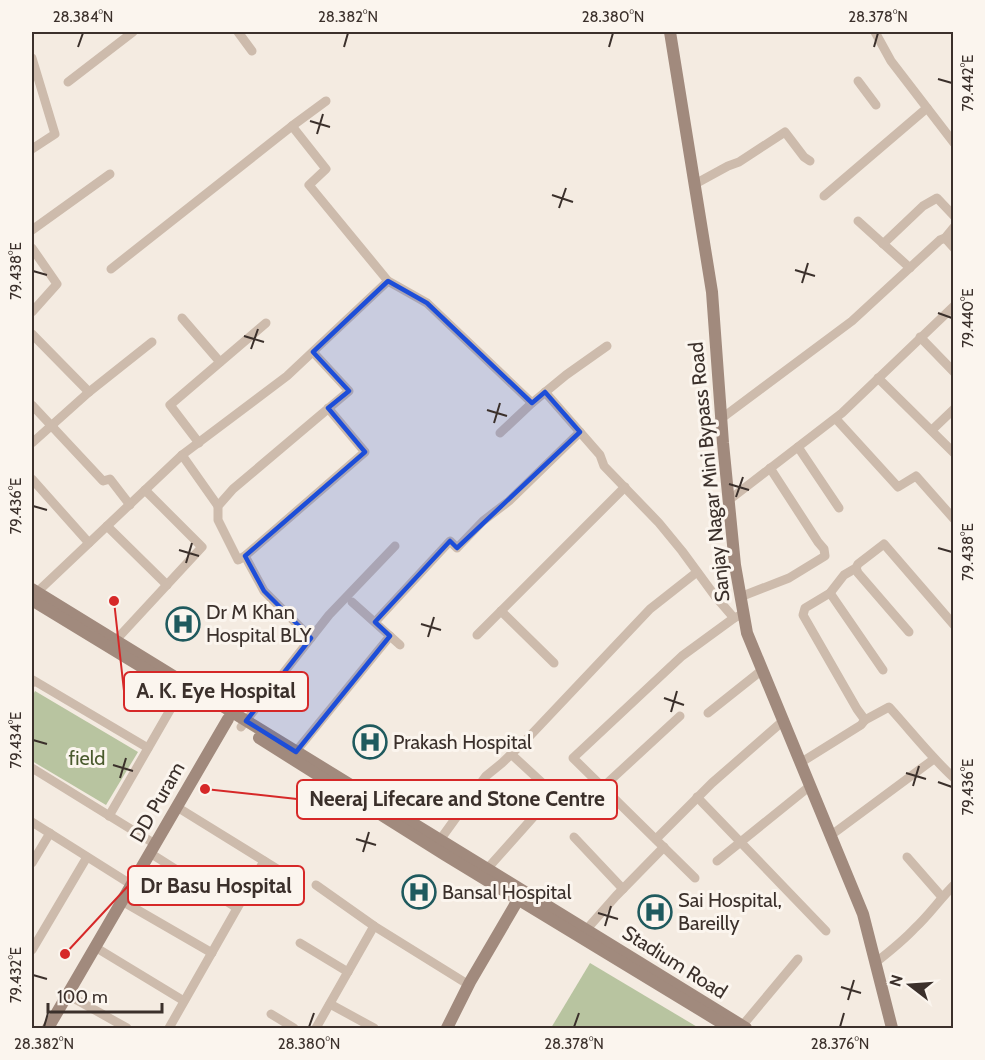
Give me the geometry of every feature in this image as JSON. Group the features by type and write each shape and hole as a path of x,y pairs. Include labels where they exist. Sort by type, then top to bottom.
{"street":[{"path":"68,82 133,32"},
{"path":"238,32 252,51"},
{"name":"Sanjay Nagar Mini Bypass Road","path":"670,32 712,292 729,500 740,597 739,616 863,914 892,1029"},
{"path":"875,32 891,61 954,143"},
{"path":"32,58 55,134 32,149"},
{"path":"858,81 876,105"},
{"path":"111,269 326,101"},
{"path":"825,196 927,108"},
{"path":"292,126 326,169 309,185 388,281 427,303 532,404"},
{"path":"695,184 739,162 785,132 804,157 810,161"},
{"path":"32,230 110,174"},
{"path":"883,244 923,206 937,198 954,216"},
{"path":"858,221 910,268"},
{"path":"722,418 852,321 940,240 945,238 954,227"},
{"path":"945,238 954,248"},
{"path":"32,248 57,284 32,312"},
{"path":"33,595 182,455 287,376 388,281"},
{"path":"729,500 836,419 954,306"},
{"path":"182,318 220,362"},
{"path":"199,443 170,405 266,323"},
{"path":"32,333 89,392"},
{"path":"920,337 954,372"},
{"path":"32,443 89,392 152,342"},
{"path":"500,434 545,392 607,346"},
{"path":"218,506 233,489 348,391 313,352"},
{"path":"878,378 954,453"},
{"path":"545,392 600,455 604,466 660,523 715,597 739,616 682,656 573,758 695,878"},
{"path":"32,405 103,481 110,479 130,505"},
{"path":"182,455 218,506 218,520 238,560 364,452 328,408"},
{"path":"932,430 954,408"},
{"path":"836,419 898,487 916,476 954,519"},
{"path":"375,622 450,541 457,548 483,521 508,501 580,432"},
{"path":"798,447 839,508"},
{"path":"740,597 789,578 825,556 824,549 770,468"},
{"path":"32,479 89,543"},
{"path":"477,635 625,487"},
{"path":"116,641 202,547 146,490"},
{"path":"107,526 167,585"},
{"path":"865,720 803,615 806,608 830,593 843,575 856,568 884,544 954,625"},
{"path":"244,724 329,615 395,546"},
{"path":"245,556 264,591 311,638"},
{"path":"856,568 909,632"},
{"path":"437,844 486,776 512,754 650,609 697,572"},
{"path":"830,593 883,670"},
{"name":"Stadium Road","path":"33,595 116,641 293,755 739,1028"},
{"name":"Stadium Road","path":"33,595 181,691 228,719 244,724"},
{"path":"352,602 400,645"},
{"path":"501,611 554,663"},
{"path":"293,755 390,636"},
{"path":"708,713 762,670"},
{"path":"32,683 33,680 148,748"},
{"path":"109,816 181,691"},
{"path":"800,763 889,707 934,759 954,778"},
{"path":"603,787 680,716"},
{"name":"DD Puram","path":"48,1029 228,719"},
{"path":"656,839 697,797 783,720"},
{"path":"487,869 553,795 512,754"},
{"path":"830,836 934,759"},
{"path":"32,768 109,816 237,908"},
{"path":"717,861 810,786"},
{"path":"697,797 826,931"},
{"path":"177,807 287,875"},
{"path":"32,822 132,885"},
{"path":"32,863 50,833"},
{"path":"574,837 623,889"},
{"name":"Stadium Road","path":"437,844 487,869 520,895 586,930 739,1028"},
{"path":"586,930 664,847"},
{"path":"32,950 87,857"},
{"path":"907,857 942,897"},
{"path":"169,1029 264,861"},
{"path":"316,885 374,926 469,985"},
{"path":"875,963 915,929 954,885"},
{"path":"447,1029 520,895"},
{"path":"122,901 212,953"},
{"path":"316,1029 374,926"},
{"path":"300,943 348,972"},
{"path":"95,947 184,1001"},
{"path":"739,1028 798,959"},
{"path":"68,994 127,1029"},
{"path":"330,1004 374,1029"},
{"path":"271,1014 294,1029"}],"highlighted area":[{"path":"388,281 427,303 532,403 545,392 580,432 457,548 450,541 375,622 390,636 296,752 246,721 311,638 264,591 245,556 365,452 328,408 349,391 313,352"}],"green space":[{"name":"field","path":"35,691 138,752 106,805 32,761 32,697"},
{"path":"590,963 699,1028 551,1028"}],"place":[{"name":"A. K. Eye Hospital","path":"114,601"},
{"name":"Dr M Khan Hospital BLY","path":"183,624"},
{"name":"Prakash Hospital","path":"370,742"},
{"name":"Neeraj Lifecare and Stone Centre","path":"205,789"},
{"name":"Bansal Hospital","path":"419,892"},
{"name":"Sai Hospital, Bareilly","path":"655,912"},
{"name":"Dr Basu Hospital","path":"65,954"}]}
